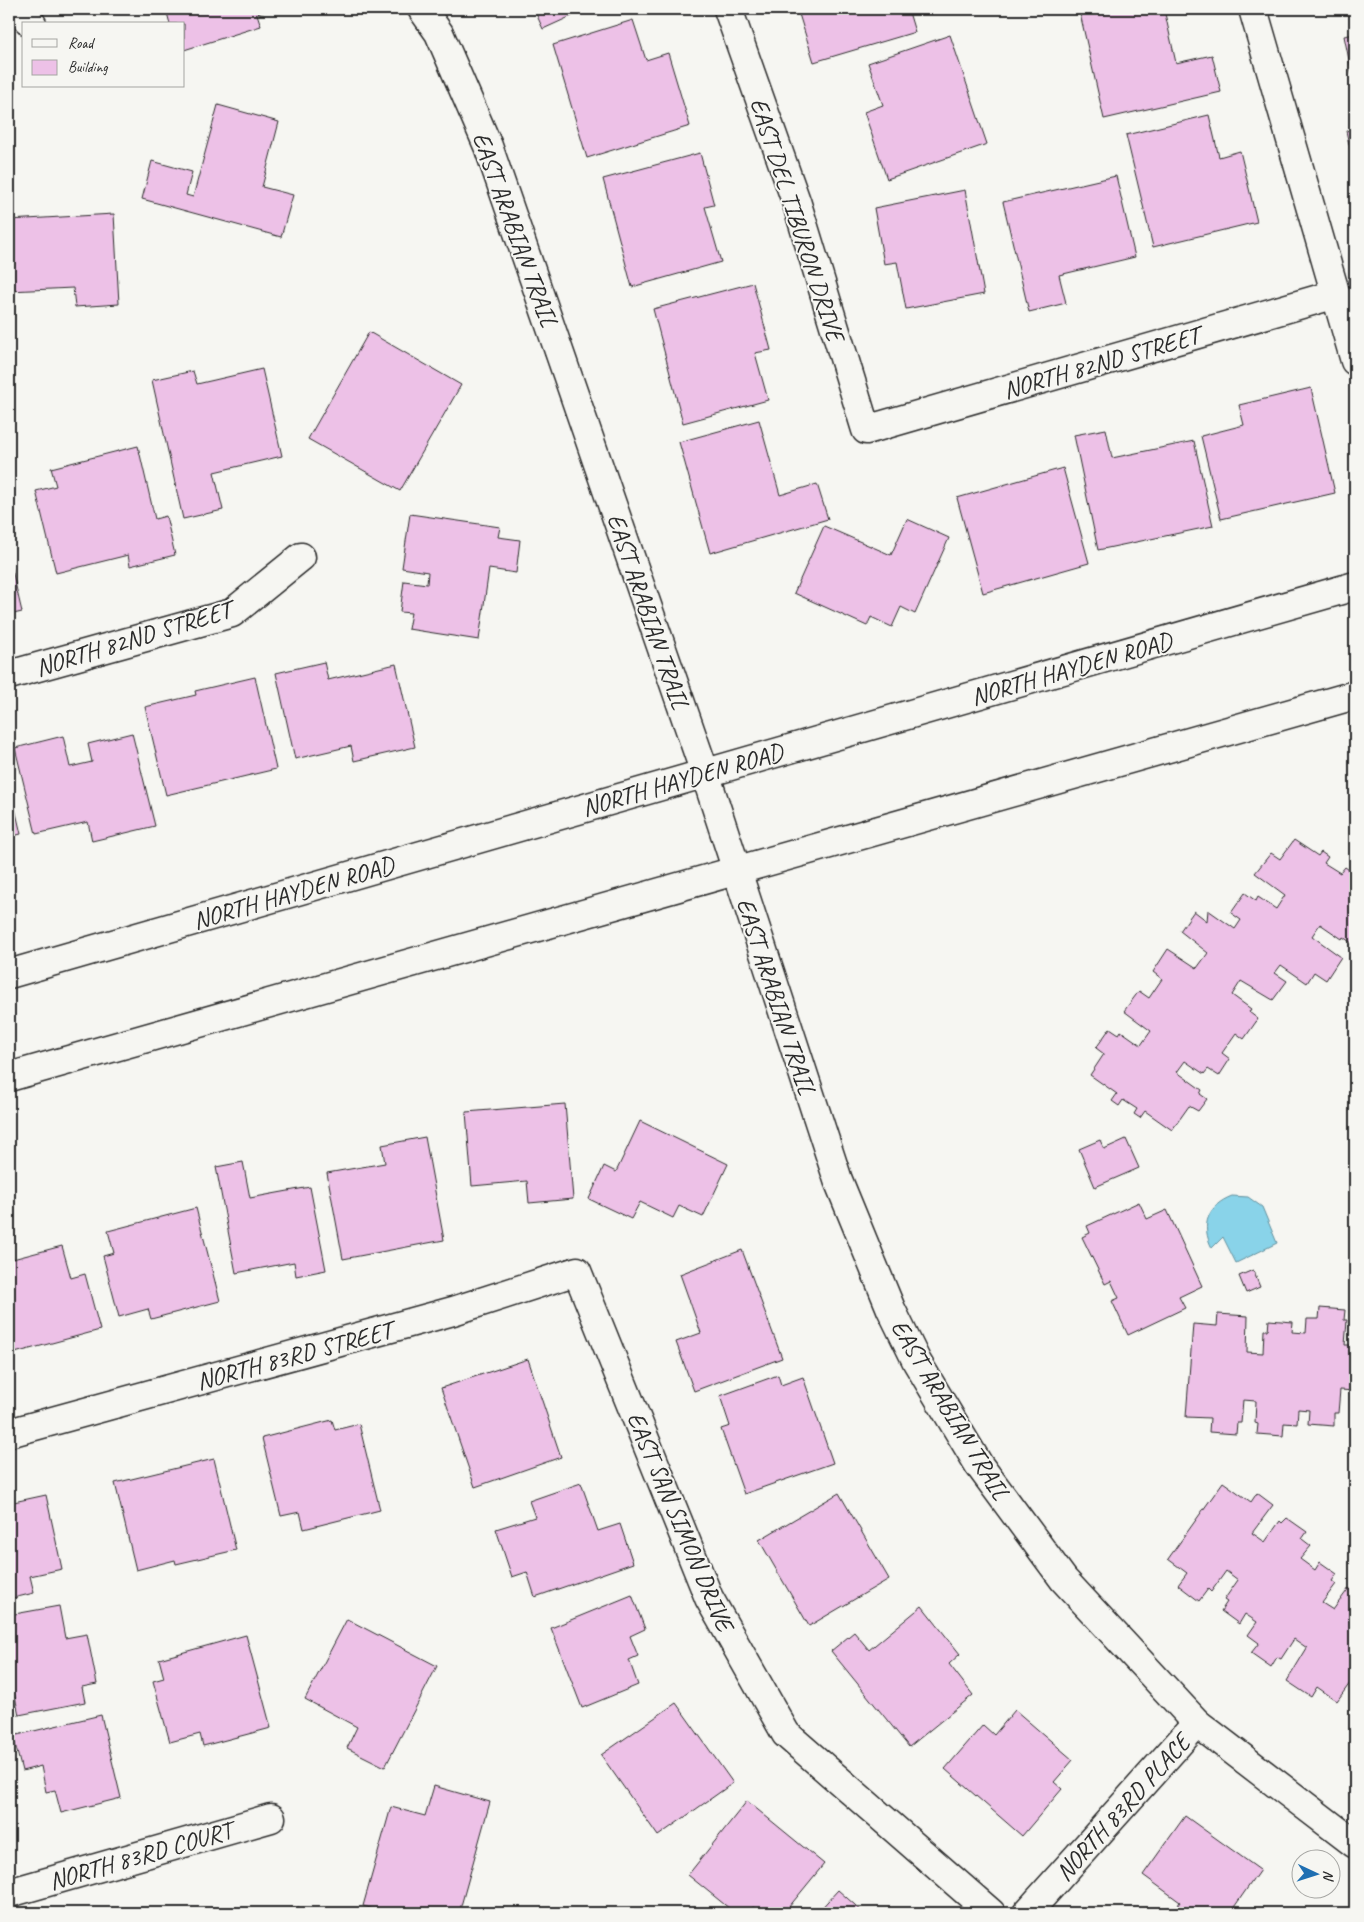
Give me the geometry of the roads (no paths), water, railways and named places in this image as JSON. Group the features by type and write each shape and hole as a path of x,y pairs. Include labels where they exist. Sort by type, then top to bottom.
{"street":[{"path":"17,9 30,22"},
{"name":"EAST ARABIAN TRAIL","path":"422,9 439,33 488,146 705,773 838,1180 891,1310 917,1362 979,1465 1064,1580 1197,1723 1355,1844"},
{"name":"EAST DEL TIBURON DRIVE","path":"728,9 797,204 866,430"},
{"path":"1253,9 1355,360"},
{"name":"NORTH 82ND STREET","path":"866,430 1336,294"},
{"name":"NORTH 82ND STREET","path":"9,675 232,613 301,557"},
{"name":"NORTH HAYDEN ROAD","path":"9,974 1355,586"},
{"path":"9,1077 1355,695"},
{"name":"NORTH 83RD STREET","path":"9,1433 452,1311 577,1271"},
{"name":"EAST SAN SIMON DRIVE","path":"577,1271 708,1598 786,1734 991,1913"},
{"name":"NORTH 83RD PLACE","path":"1027,1913 1197,1723"},
{"name":"NORTH 83RD COURT","path":"9,1893 271,1818"}],"water":[{"path":"1232,1196 1248,1197 1262,1207 1277,1243 1236,1263 1223,1237 1212,1248 1208,1240 1207,1231 1208,1217 1212,1210"}]}
